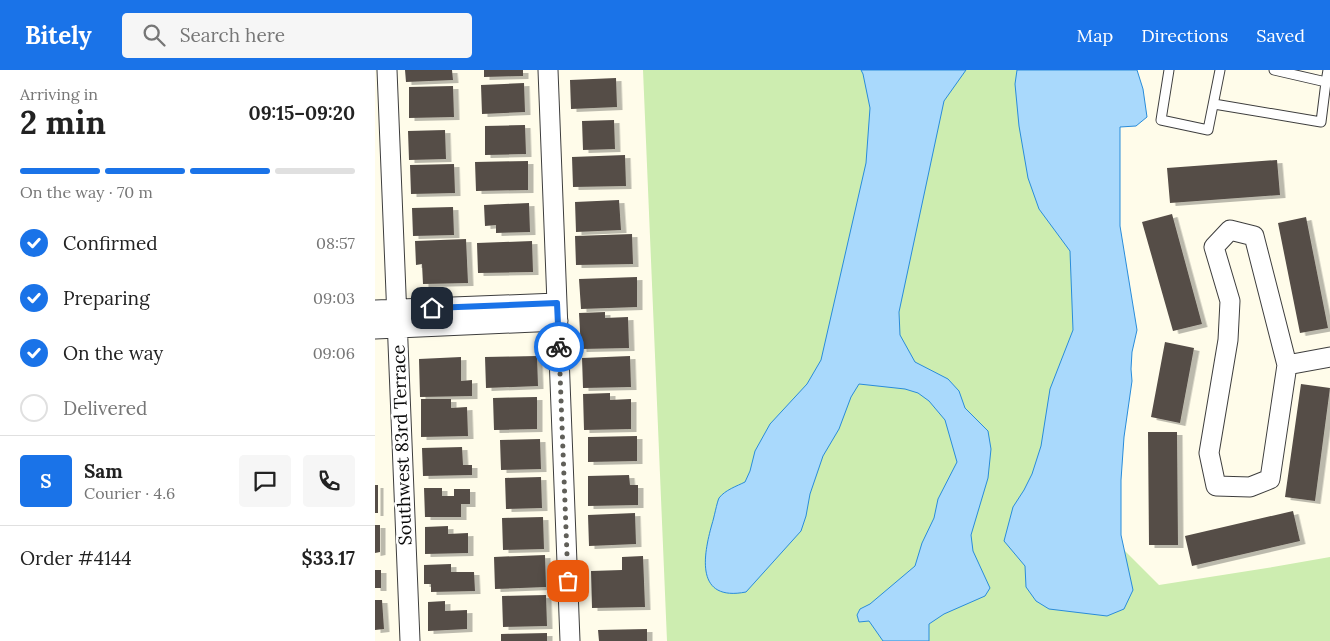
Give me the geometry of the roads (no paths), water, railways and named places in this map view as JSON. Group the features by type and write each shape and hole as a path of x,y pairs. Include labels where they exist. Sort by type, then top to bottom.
{"street":[{"name":"Southwest 83rd Terrace","path":"387,70 410,641"},
{"path":"548,70 571,641"},
{"path":"1230,230 1254,236 1287,365 1270,479 1250,487 1216,486 1209,452 1227,340 1230,301 1214,247 1230,230"},
{"path":"375,310 397,318 558,312"},
{"path":"375,329 397,318"},
{"path":"1287,365 1330,357"}],"lane":[{"path":"1169,70 1161,120 1209,130 1221,70"},
{"path":"1274,70 1326,82"},
{"path":"1213,104 1321,122 1328,70"}],"water":[{"path":"861,70 966,70 944,101 899,312 900,335 915,362 948,379 959,391 965,408 988,431 991,449 988,478 971,535 973,551 990,588 985,596 944,614 929,624 929,641 883,641 869,621 859,622 857,615 860,609 870,604 915,566 922,543 934,518 938,499 957,462 945,420 929,401 918,393 905,389 859,384 851,397 839,429 823,456 810,494 801,531 746,592 730,593 718,590 710,583 705,562 706,550 719,498 728,490 745,482 755,451 770,424 807,384 821,360 866,163 870,108"},
{"path":"1017,70 1137,70 1143,89 1147,117 1136,126 1120,127 1120,226 1137,330 1132,352 1132,381 1124,437 1121,480 1121,535 1133,590 1124,609 1107,616 1049,609 1036,601 1026,587 1025,566 1004,541 1013,507 1032,474 1041,446 1050,389 1073,330 1070,251 1039,209 1028,178 1019,126 1015,84"}]}
